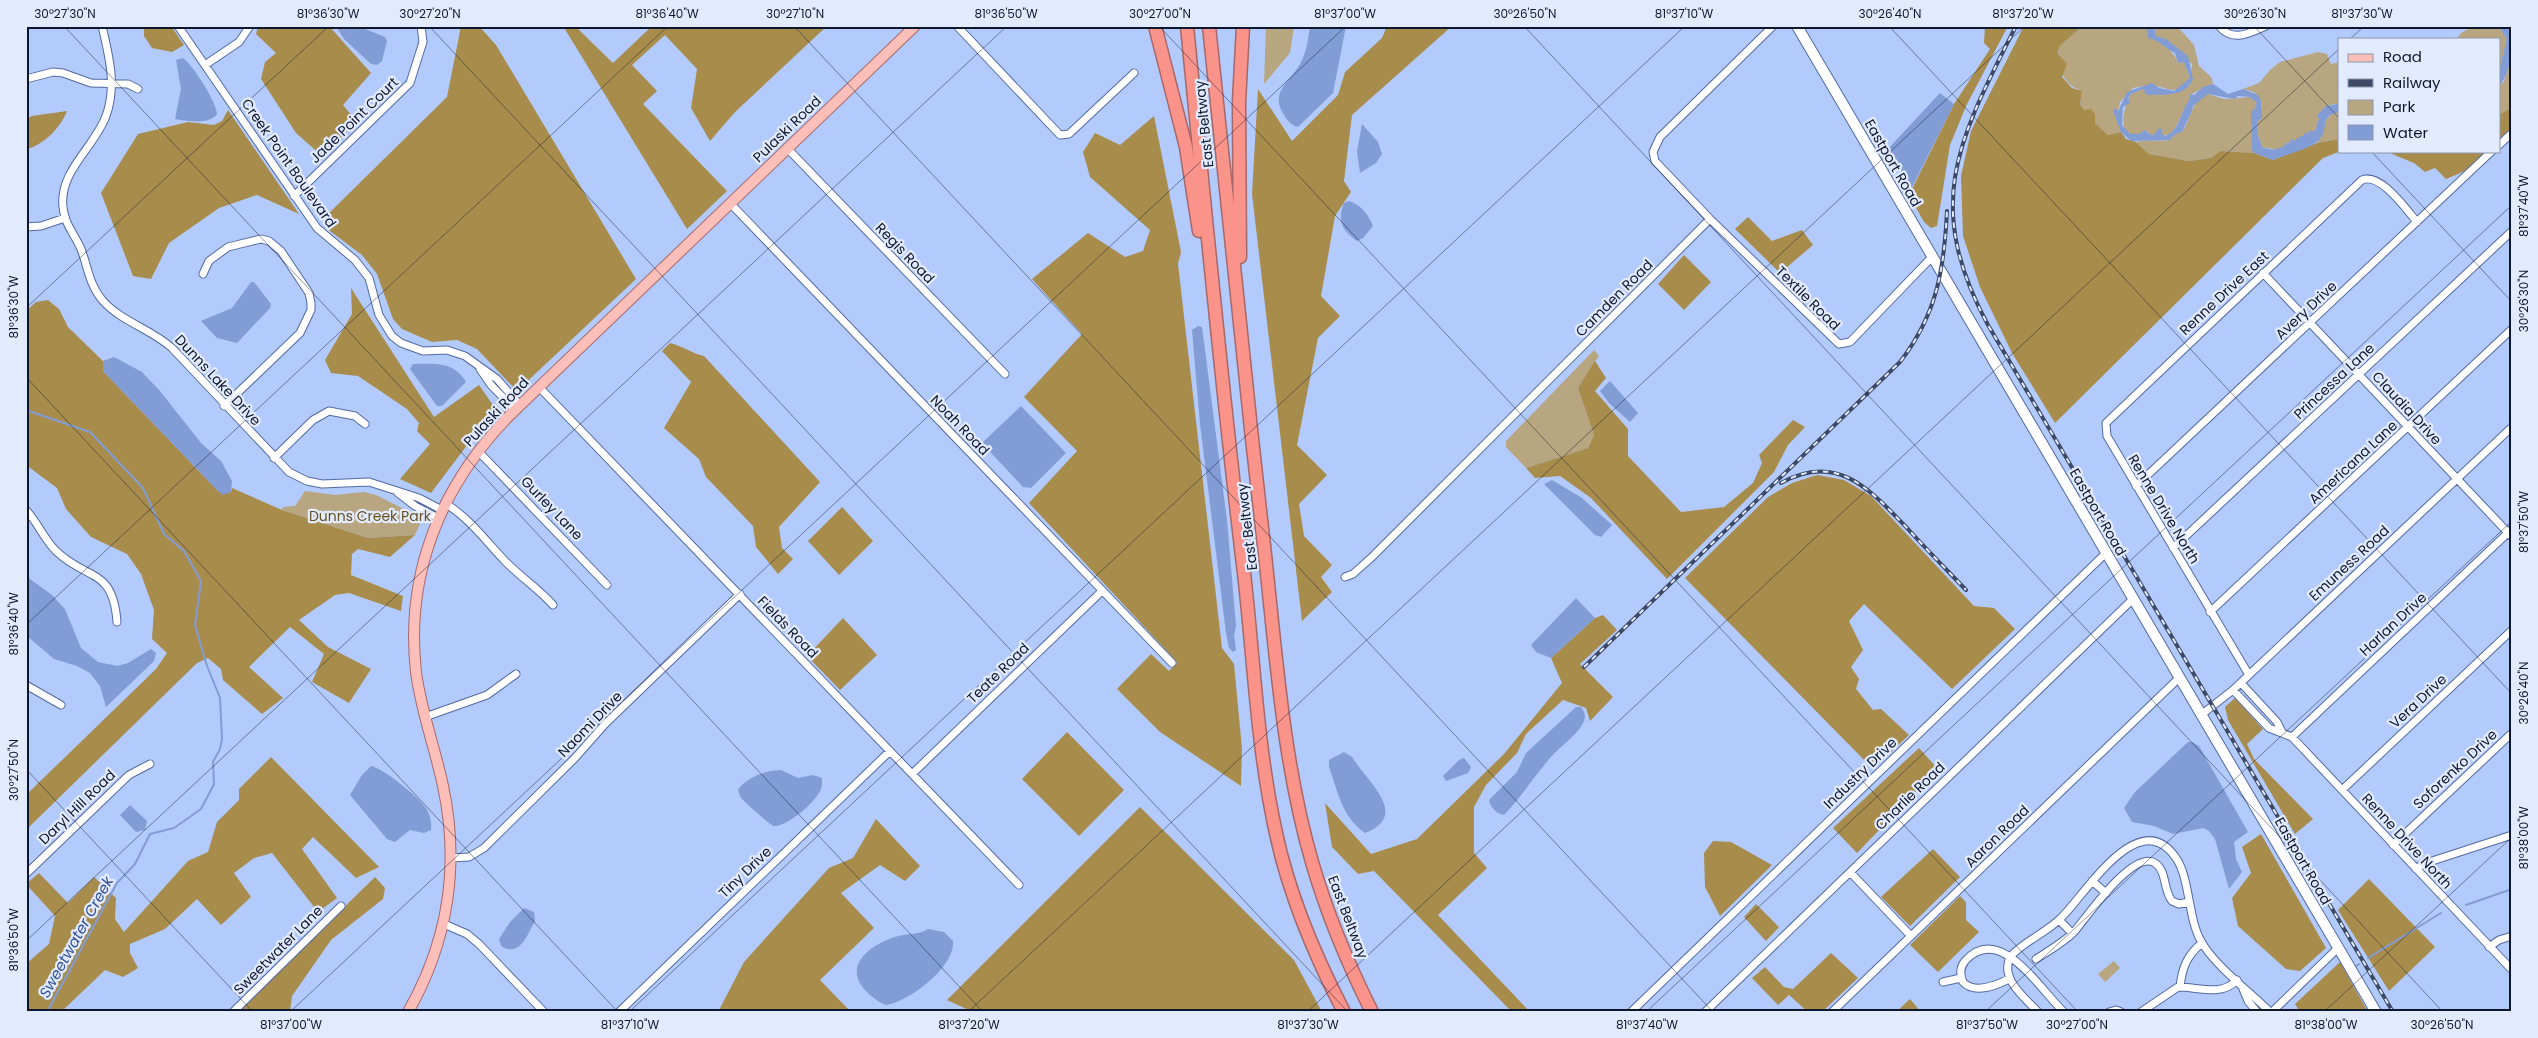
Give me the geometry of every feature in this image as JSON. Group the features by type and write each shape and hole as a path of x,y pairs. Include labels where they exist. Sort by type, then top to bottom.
{"highway":[{"path":"1155,26 1186,147 1223,397"},
{"name":"East Beltway","path":"1188,26 1223,397 1263,760 1276,834 1295,899 1321,967 1344,1012"},
{"name":"East Beltway","path":"1209,26 1241,332 1293,778 1312,861 1327,909 1344,952 1372,1012"},
{"path":"1241,332 1239,102 1243,26"}],"main road":[{"name":"Pulaski Road","path":"408,1012 433,959 444,924 451,858 447,808 416,672 415,618 424,559 442,510 458,478 478,451 518,407 915,26"}],"street":[{"name":"Dunns Lake Drive","path":"102,26 111,65 112,83 106,117 65,185 62,197 66,218 82,251 90,279 102,300 122,317 144,328 168,344 224,406 289,472 307,481 322,484 369,482 395,492 419,498 482,533 505,560 553,605"},
{"name":"Creek Point Boulevard","path":"178,26 317,228 356,260 369,278 379,315 392,336 412,348 423,351 457,352 476,362 497,379 518,407"},
{"path":"205,65 239,42 247,34 250,26"},
{"name":"Jade Point Court","path":"294,196 410,83 423,42 421,26"},
{"path":"957,26 1057,133 1065,135 1134,73"},
{"path":"1710,219 1659,167 1653,155 1654,148 1660,138 1773,26"},
{"name":"Eastport Road","path":"1797,26 2376,1012"},
{"path":"2219,26 2230,38 2266,26"},
{"path":"26,79 52,72 63,73 91,83 128,84 138,89"},
{"path":"2500,144 2512,133"},
{"name":"Regis Road","path":"787,148 1005,374"},
{"name":"Avery Drive","path":"2136,486 2491,152"},
{"name":"Renne Drive East","path":"2106,432 2110,418 2359,183 2369,178 2382,184 2418,222"},
{"name":"Noah Road","path":"730,203 1172,663"},
{"path":"26,227 41,226 66,218"},
{"name":"Textile Road","path":"1710,219 1835,342 1842,344 1850,342 1932,257"},
{"name":"Camden Road","path":"1345,577 1353,574 1372,557 1710,219"},
{"name":"Princessa Lane","path":"2173,548 2512,231"},
{"path":"204,274 209,261 228,247 261,239 269,241 281,251 309,293 311,302 311,310 300,333 224,406"},
{"name":"Claudia Drive","path":"2263,273 2510,533"},
{"name":"Americana Lane","path":"2210,612 2512,329"},
{"name":"Fields Road","path":"539,387 1019,885"},
{"path":"274,458 313,420 329,411 355,416 365,424"},
{"name":"Emuness Road","path":"2201,714 2214,707 2241,683 2512,427"},
{"name":"Renne Drive North","path":"2106,432 2210,612 2249,675"},
{"name":"Gurley Lane","path":"478,451 607,585"},
{"path":"26,511 56,552 102,580 109,588 116,605 117,622"},
{"name":"Harlan Drive","path":"2292,737 2510,533"},
{"name":"Industry Drive","path":"1631,1012 2106,554"},
{"name":"Teate Road","path":"912,774 1102,591"},
{"name":"Naomi Drive","path":"451,858 469,857 484,848 561,772 605,724 740,594"},
{"name":"Charlie Road","path":"1705,1012 2133,599"},
{"name":"Vera Drive","path":"2342,790 2512,630"},
{"path":"425,717 487,695 516,674"},
{"name":"Aaron Road","path":"1832,1012 2179,678"},
{"name":"Renne Drive North","path":"2241,683 2277,722 2282,732"},
{"path":"26,685 61,704"},
{"name":"Renne Drive North","path":"2233,690 2270,728 2292,737 2512,970"},
{"name":"Soforenko Drive","path":"2393,845 2512,732"},
{"name":"Tiny Drive","path":"619,1012 890,751"},
{"name":"Daryl Hill Road","path":"26,874 129,775 150,764"},
{"path":"2416,869 2423,864 2512,835"},
{"path":"2038,1012 2009,978 2006,967 2010,957 2059,920 2092,881 2123,851 2139,842 2152,842 2169,849 2177,858 2202,943 2240,983 2252,990 2260,1002 2271,1012 2338,948"},
{"path":"2036,959 2072,933 2106,893 2135,864 2149,861 2160,868 2172,901 2179,904 2190,902"},
{"path":"1850,872 1911,936"},
{"path":"2092,881 2106,893"},
{"name":"Sweetwater Lane","path":"233,1012 340,906"},
{"path":"2059,920 2072,933"},
{"path":"444,924 467,934 544,1012"},
{"path":"2489,946 2499,940 2512,936"},
{"path":"2180,987 2184,965 2189,955 2202,943"},
{"path":"2009,978 1992,986 1974,988 1966,985 1961,978 1960,971 1964,962 1982,948 1995,949 2016,961 2064,1012"},
{"path":"1943,982 1961,978"},
{"path":"2141,1012 2172,989 2180,987 2215,991 2240,983"},
{"path":"2240,983 2248,1002 2257,1012"},
{"path":"2109,1012 2116,1010 2121,1012"}],"green space":[{"path":"1266,26 1294,26 1290,53 1264,84"},
{"path":"2077,26 2146,26 2153,37 2172,52 2178,63 2184,62 2190,78 2180,88 2173,90 2152,86 2133,88 2120,102 2118,111 2113,109 2121,132 2108,135 2095,123 2095,114 2084,110 2080,104 2082,91 2075,88 2065,79 2060,67 2059,47 2079,29"},
{"path":"2154,26 2177,26 2194,45 2199,66 2212,78 2213,84 2189,96 2190,99 2171,133 2151,135 2147,131 2137,135 2130,135 2126,131 2123,117 2131,94 2143,89 2169,94 2190,85 2192,64 2156,36"},
{"path":"2474,26 2498,26 2507,39 2500,68 2500,38 2458,38 2461,33"},
{"path":"2318,52 2327,54 2331,64 2338,62 2338,104 2327,106 2323,109 2315,131 2308,131 2309,135 2294,141 2290,140 2290,143 2278,150 2262,147 2258,136 2257,122 2262,118 2260,112 2262,105 2254,92 2243,89 2259,83 2280,62"},
{"path":"2512,57 2512,107 2500,114 2500,85 2504,81"},
{"path":"2208,94 2224,99 2250,97 2257,103 2254,110 2252,150 2254,153 2220,151 2211,158 2189,161 2149,154 2136,142 2170,140 2174,135 2183,131 2196,102"},
{"path":"2338,112 2338,139 2317,143 2329,116"},
{"path":"1594,350 1599,356 1578,388 1594,435 1588,448 1526,468 1506,447 1506,441"},
{"name":"Dunns Creek Park","path":"305,491 335,495 364,492 376,495 418,516 420,524 415,535 368,538 282,510 283,507 295,506"},
{"path":"2114,961 2120,968 2105,982 2098,974"}],"shaded area":[{"path":"144,26 171,26 184,45 172,52 152,48 144,36"},
{"path":"258,26 329,26 371,73 343,105 357,122 322,156 296,133 261,79 265,62 276,53 256,34"},
{"path":"461,26 479,26 496,45 636,279 517,391 477,349 457,340 432,342 402,329 393,319 377,274 362,255 330,231 325,217 447,97"},
{"path":"563,26 575,26 613,63 652,26 827,26 735,112 710,141 691,108 697,69 665,35 632,65 657,91 643,104 727,191 687,229"},
{"path":"1387,26 1452,26 1352,115 1344,181 1351,192 1335,216 1321,296 1340,316 1318,338 1297,445 1327,475 1299,504 1304,536 1332,565 1321,577 1332,592 1302,621 1252,194 1258,89 1292,141 1338,95 1345,72 1382,38"},
{"path":"1985,26 2008,26 1966,106 1950,145 1937,226 1931,228 1924,222 1909,195 1954,104 1990,49 1984,43"},
{"path":"2024,26 2077,26 2079,29 2059,47 2058,54 2067,64 2062,77 2072,88 2082,91 2080,104 2084,110 2091,109 2095,114 2095,123 2108,135 2121,132 2126,139 2136,142 2149,154 2189,161 2211,158 2220,151 2254,153 2273,160 2317,143 2338,139 2338,152 2323,158 2055,423 2012,353 1980,287 1963,236 1961,176 1971,131"},
{"path":"2512,107 2512,127 2500,138 2500,114"},
{"path":"228,110 299,214 257,195 219,208 169,243 151,279 133,276 101,193 138,134 188,122 214,125 222,121"},
{"path":"67,111 51,135 39,144 26,149 26,119 32,116"},
{"path":"1154,116 1181,252 1178,264 1222,648 1234,664 1242,749 1241,786 1160,732 1117,689 1151,654 1169,671 1177,662 1029,503 1077,451 1024,397 1082,334 1032,279 1088,233 1125,257 1143,251 1150,230 1090,177 1083,152 1095,133 1120,145"},
{"path":"2387,152 2485,152 2465,171 2446,179 2435,168 2425,172 2414,163"},
{"path":"1748,217 1772,241 1802,230 1813,245 1780,273 1735,229"},
{"path":"1684,255 1711,282 1684,310 1658,284"},
{"path":"351,288 434,417 479,385 495,408 431,493 400,479 430,444 417,431 419,423 407,409 358,376 331,373 325,360 352,314"},
{"path":"48,300 59,309 68,327 103,361 103,371 218,491 231,492 232,488 282,510 368,538 415,535 390,557 358,549 352,554 351,575 403,596 401,611 349,593 335,595 299,620 328,647 371,669 349,703 312,682 324,654 290,627 249,667 283,698 262,714 223,680 221,669 208,658 197,663 26,830 26,795 156,669 167,653 152,639 154,610 141,574 127,554 91,537 66,509 57,488 26,465 26,311 36,302"},
{"path":"670,343 704,356 820,482 779,527 782,548 793,559 778,574 756,547 753,526 706,477 699,459 664,428 691,382 662,351"},
{"path":"1595,361 1606,378 1595,391 1628,429 1628,456 1681,512 1724,507 1753,483 1762,463 1759,455 1793,420 1805,427 1788,445 1774,472 1667,579 1591,498 1560,476 1535,478 1526,468 1588,448 1594,435 1578,388"},
{"path":"1817,475 1844,480 1871,496 1974,606 1994,608 2015,629 1952,689 1864,604 1849,621 1863,650 1851,667 1859,679 1856,689 1873,710 1881,709 1909,735 1873,769 1685,578 1768,497 1792,483"},
{"path":"842,507 873,541 839,575 808,541"},
{"path":"1603,615 1617,630 1580,664 1613,697 1590,721 1586,708 1563,700 1526,734 1517,753 1486,785 1474,807 1474,853 1487,868 1438,915 1530,1012 1512,1012 1374,871 1358,874 1332,847 1325,803 1371,854 1417,839 1504,754 1562,683 1551,658 1595,618"},
{"path":"843,618 877,655 840,690 807,656"},
{"path":"2235,698 2263,729 2247,744 2254,759 2313,819 2295,834 2228,720 2225,707"},
{"path":"1067,732 1124,790 1079,836 1022,779"},
{"path":"1919,748 1938,769 1857,853 1833,828"},
{"path":"271,757 379,867 356,878 313,837 302,849 337,898 318,912 272,853 254,858 234,873 251,897 221,925 197,899 165,929 130,944 130,953 138,968 123,977 105,970 61,1012 30,1012 26,1007 26,964 49,944 55,916 26,884 39,873 68,903 94,877 116,898 115,919 124,932 188,861 208,852 217,822 239,800 239,789"},
{"path":"1140,807 1294,960 1322,1012 973,1012 947,1000"},
{"path":"876,819 920,866 905,881 880,865 841,893 874,928 820,980 851,1012 718,1012 744,962 829,868 853,858"},
{"path":"2261,834 2326,948 2300,971 2286,969 2238,926 2232,898 2251,873 2242,847"},
{"path":"1713,841 1731,842 1772,865 1720,916 1705,887 1704,853"},
{"path":"1933,849 1960,877 1910,926 1881,897"},
{"path":"375,877 385,888 383,899 331,940 292,996 290,1012 237,1012"},
{"path":"2369,879 2435,947 2389,991 2338,910"},
{"path":"1960,896 1966,902 1966,920 1979,932 1938,972 1910,945"},
{"path":"1756,904 1779,927 1766,941 1744,917"},
{"path":"1831,953 1858,978 1822,1012 1808,1012 1789,995 1778,1005 1752,978 1765,967 1784,987 1793,989"},
{"path":"2340,962 2368,1012 2300,1012 2295,1004"},
{"path":"1910,999 1921,1012 1896,1012"}],"water":[{"path":"336,26 358,26 385,37 387,41 382,61 377,65 371,64 344,39"},
{"path":"1310,26 1346,26 1333,93 1298,127 1285,117 1279,100 1283,88 1302,59 1307,45"},
{"path":"2146,26 2154,26 2156,36 2166,39 2188,56 2193,79 2185,89 2173,94 2147,95 2143,89 2131,94 2128,98 2130,103 2123,107 2122,125 2130,134 2139,134 2145,130 2151,135 2155,134 2159,128 2163,130 2161,133 2165,136 2170,133 2177,125 2190,99 2189,96 2191,94 2194,95 2203,87 2213,84 2228,94 2243,89 2258,95 2261,101 2262,118 2257,122 2258,136 2262,147 2268,149 2280,148 2286,145 2286,143 2290,143 2292,139 2294,141 2304,136 2304,133 2309,134 2308,131 2315,131 2319,119 2317,115 2326,106 2338,104 2338,112 2328,117 2322,136 2314,144 2273,160 2254,153 2252,150 2251,111 2254,110 2257,103 2250,97 2238,96 2235,99 2208,94 2193,106 2183,131 2174,135 2170,140 2131,141 2121,132 2113,111 2114,108 2118,111 2127,92 2152,83 2159,88 2174,91 2190,78 2184,62 2178,63 2175,53 2156,40 2148,38"},
{"path":"2498,26 2507,26 2512,35 2513,42 2512,56 2500,85 2500,68 2507,39"},
{"path":"183,58 209,93 216,109 217,114 209,120 186,121 175,119 181,89 176,60"},
{"path":"1940,93 1954,104 1912,187 1887,150"},
{"path":"1362,124 1378,142 1382,154 1376,163 1360,173 1357,151"},
{"path":"1349,201 1364,210 1373,226 1363,238 1357,241 1344,229 1341,220 1344,203"},
{"path":"251,282 254,282 271,304 270,308 237,343 217,338 201,321 232,308"},
{"path":"1198,326 1202,327 1227,520 1236,626 1234,635 1236,650 1233,652 1229,648 1226,633 1200,424 1192,330"},
{"path":"114,357 142,372 160,391 201,443 221,461 232,481 231,492 223,495 218,491 103,371 103,361"},
{"path":"413,364 436,364 449,367 456,370 466,382 442,406 437,406 410,369"},
{"path":"1610,381 1638,413 1630,422 1609,403 1600,391"},
{"path":"1021,406 1066,453 1031,488 1023,487 982,443"},
{"path":"1552,480 1582,498 1612,525 1601,537 1595,535 1544,484"},
{"path":"26,576 52,595 65,609 81,648 98,662 117,666 128,663 151,649 156,653 154,661 106,707 100,686 90,673 77,666 54,659 26,635"},
{"path":"1576,598 1595,618 1551,658 1536,652 1531,645"},
{"path":"1576,707 1581,707 1585,716 1579,729 1550,758 1504,815 1496,812 1489,800 1517,772 1526,753"},
{"path":"2188,742 2199,746 2248,832 2234,842 2236,859 2242,872 2229,889 2215,839 2209,831 2203,828 2173,834 2154,826 2132,822 2124,808 2135,792"},
{"path":"1344,752 1352,757 1375,787 1385,808 1384,817 1378,826 1365,833 1357,827 1346,812 1329,767 1329,760"},
{"path":"1464,758 1471,767 1468,773 1446,781 1443,776 1459,760"},
{"path":"371,766 391,777 421,802 427,809 431,821 431,830 424,833 410,830 395,842 387,839 350,795 362,775"},
{"path":"781,770 798,778 813,775 822,778 822,786 814,800 794,818 774,826 742,799 738,789 757,775"},
{"path":"130,805 147,821 145,830 136,832 120,815"},
{"path":"524,908 534,912 535,921 526,938 518,947 513,949 501,946 499,939 510,922"},
{"path":"928,929 944,932 953,941 952,951 947,961 929,981 907,997 886,1005 878,1001 862,987 858,979 858,964 869,951 892,938"}],"waterway":[{"name":"Sweetwater Creek","path":"26,410 90,432 143,488 164,534 184,551 201,581 195,625 206,663 220,698 222,739 220,749 213,762 214,784 201,809 174,828 150,834 135,864 117,883 47,1012"},
{"path":"2466,905 2512,889"},
{"path":"2368,958 2441,913"}],"railway":[{"path":"2016,26 1978,103 1965,138 1956,172 1953,207 1957,243 1968,282 1988,325 2393,1012"},
{"path":"1584,667 1900,362 1923,326 1936,291 1944,253 1947,211"},
{"path":"1781,483 1801,474 1820,471 1836,473 1852,480 1867,489 1881,501 1966,590"}]}
